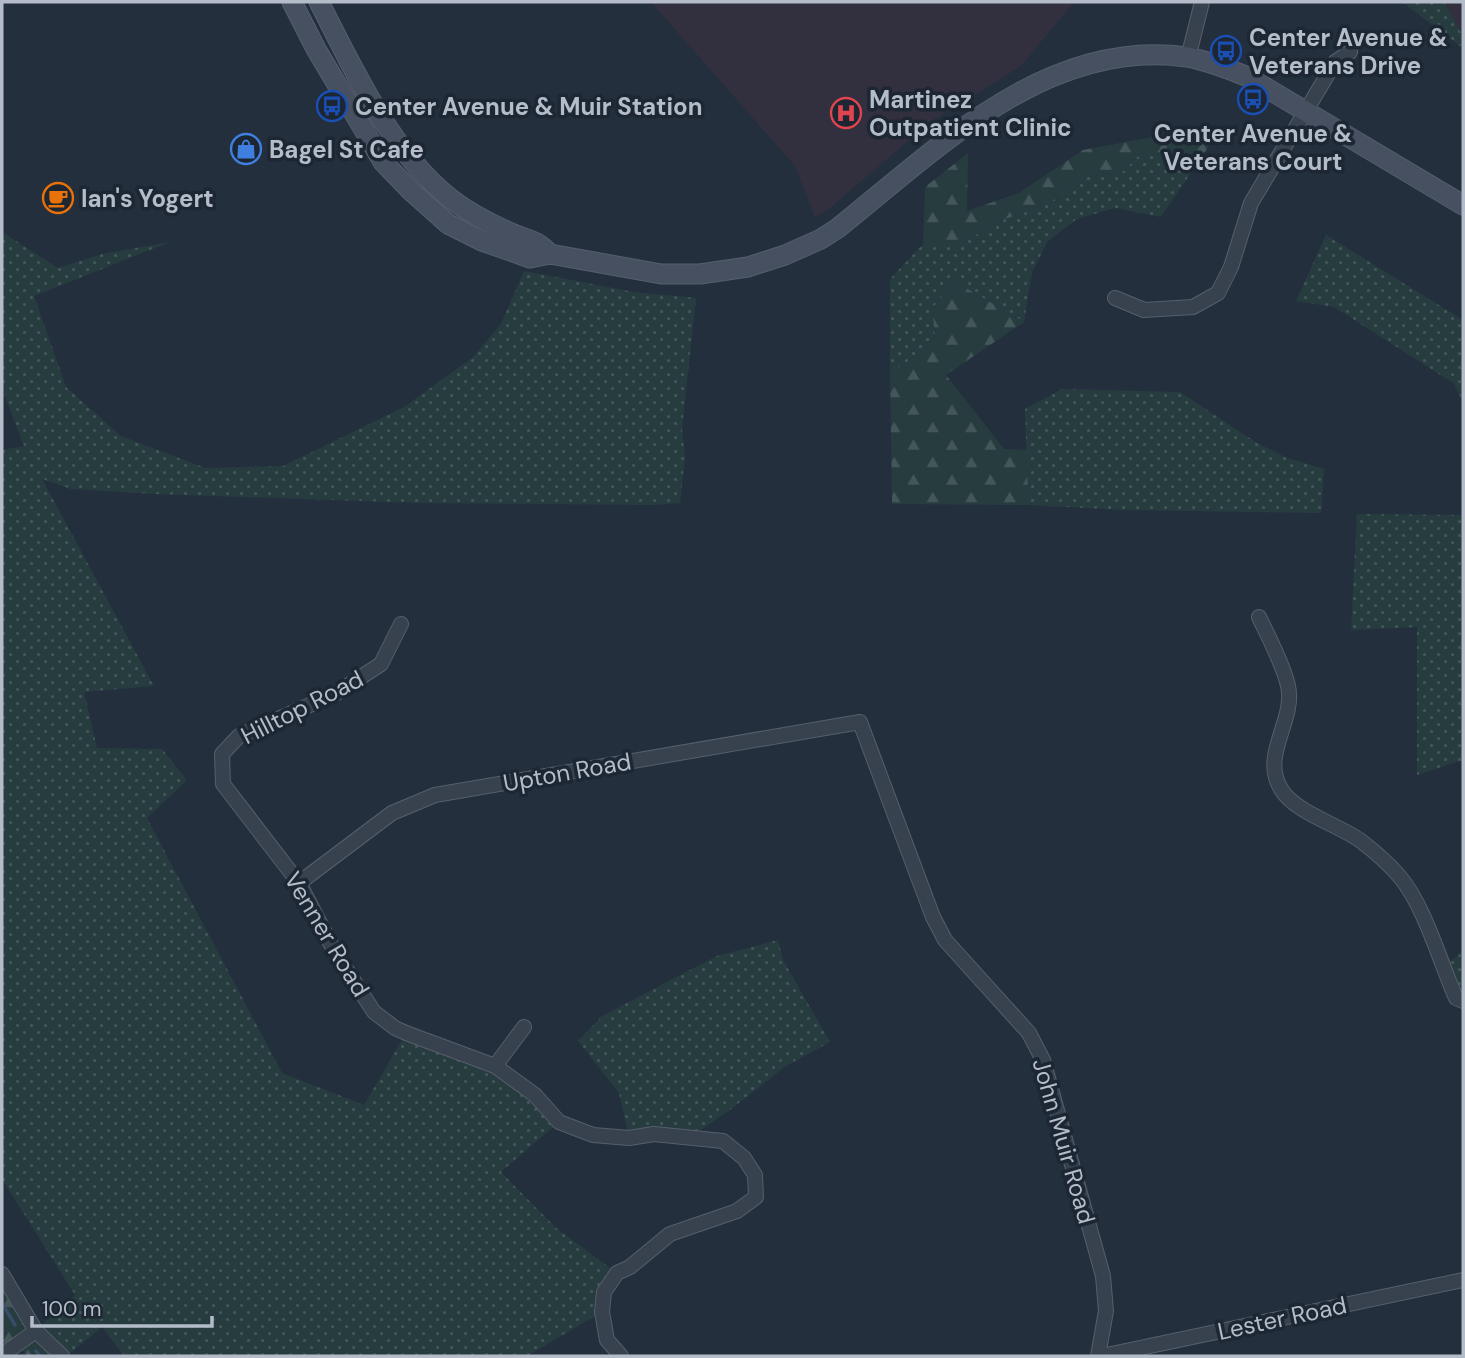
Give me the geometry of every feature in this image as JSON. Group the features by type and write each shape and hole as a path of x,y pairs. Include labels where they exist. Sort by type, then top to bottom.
{"street":[{"path":"292,2 316,49 383,162 448,225 482,241 530,258 550,254 661,274 712,273 748,267 785,255 821,239 964,127 1036,85 1078,66 1132,55 1188,58 1214,64 1248,77 1463,205"},
{"path":"319,2 393,136 428,178 461,207 510,233 540,243 550,254"},
{"path":"1188,58 1202,2"},
{"path":"1115,298 1144,310 1193,307 1218,293 1231,267 1251,203 1335,62 1350,52"},
{"path":"1259,617 1289,686 1289,708 1275,747 1276,776 1281,790 1295,804 1360,841 1401,877 1425,921 1456,998 1463,1001"},
{"name":"Hilltop Road","path":"222,754 239,736 335,694 381,664 401,624"},
{"name":"Upton Road","path":"299,883 392,813 435,795 860,722"},
{"name":"John Muir Road","path":"860,722 933,917 945,940 1029,1033 1042,1060 1103,1276 1106,1311 1100,1356"},
{"name":"Venner Road","path":"222,754 223,784 299,883 335,952 374,1012 406,1033 495,1066 535,1095 559,1122 593,1135 629,1138 654,1134 723,1140 744,1158 755,1175 757,1197 737,1211 670,1234 630,1267 617,1273 604,1292 602,1312 607,1340 621,1356"},
{"path":"495,1066 524,1027"},
{"path":"2,1275 36,1331 62,1356"},
{"name":"Lester Road","path":"1100,1356 1463,1280"},
{"path":"2,1354 36,1331"}],"shaded area":[{"name":"Martinez Outpatient Clinic","path":"651,2 1074,2 1021,66 975,95 967,97 923,128 830,208 815,217 795,166"},
{"path":"1444,2 1463,2 1463,36"}],"green space":[{"path":"1402,2 1444,2 1463,36 1463,48"},
{"path":"1163,135 1214,139 1197,164 1142,152 1124,171 1077,179 1049,204 1002,220 960,244 923,244 925,187 968,153 967,211 1019,193 1083,150"},
{"path":"1142,152 1197,164 1161,217 1115,208 1077,219 1048,241 1032,272 1024,322 954,281 932,309 935,336 910,360 890,373 890,279 923,244 960,244 1002,220 1049,204 1077,179 1124,171"},
{"path":"2,232 58,268 102,254 170,242 34,296 66,387 121,436 205,468 283,466 404,407 472,358 501,324 524,271 634,292 696,298 682,429 685,458 680,503 419,503 156,494 71,489 42,479 154,686 84,692 97,748 162,749 187,780 147,818 282,1073 364,1105 406,1033 495,1066 559,1122 501,1172 556,1228 617,1273 602,1312 527,1356 124,1356 102,1327 67,1356 36,1331 2,1355 2,1276 36,1330 75,1295 2,1179 2,450 24,446 2,389"},
{"path":"1326,235 1463,320 1463,402 1453,383 1334,307 1296,301"},
{"path":"954,281 1024,322 946,375 1004,449 1027,450 1028,505 892,504 890,373 910,360 935,336 932,309"},
{"path":"1062,389 1180,392 1257,443 1285,457 1324,469 1321,513 1125,510 1028,505 1025,409"},
{"path":"1357,514 1463,515 1463,760 1417,775 1417,627 1351,630"},
{"path":"778,940 783,960 830,1042 786,1066 691,1137 629,1138 619,1093 578,1041 602,1016 717,956"},
{"path":"1463,951 1463,1001 1443,968"},
{"path":"12,1290 62,1356 27,1356 17,1344 2,1355 2,1295"}],"waterway":[{"path":"2,1303 15,1325"},
{"path":"36,1351 40,1356"}],"place":[{"name":"Center Avenue & Veterans Drive","path":"1226,51"},
{"name":"Center Avenue & Veterans Court","path":"1253,99"},
{"name":"Center Avenue & Muir Station","path":"332,106"},
{"name":"Martinez Outpatient Clinic","path":"846,113"},
{"name":"Bagel St Cafe","path":"246,149"},
{"name":"Ian's Yogert","path":"58,198"}]}
